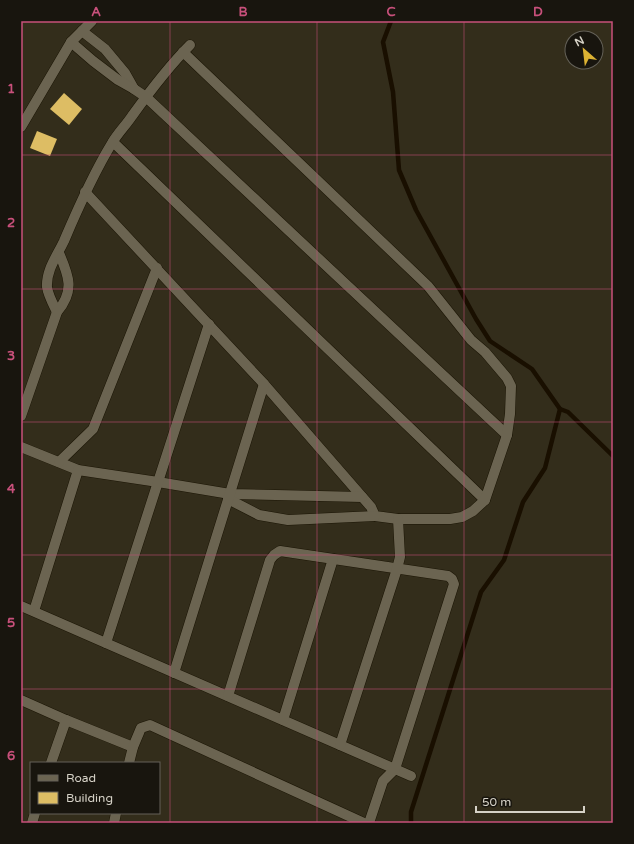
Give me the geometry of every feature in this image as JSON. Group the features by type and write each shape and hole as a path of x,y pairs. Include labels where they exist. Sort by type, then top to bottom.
{"street":[{"path":"22,123 71,42 92,21"},
{"path":"82,32 105,49 125,72 134,89"},
{"path":"71,42 118,80 146,97 507,435"},
{"path":"57,312 47,287 48,275 51,265 86,192 113,142 146,97 187,48 428,286 471,340 485,352 507,378 511,386 510,414 507,435 485,500 473,511 462,517 450,519 398,520 375,516 288,520 259,515 229,497"},
{"path":"113,142 485,500"},
{"path":"86,192 264,384 371,507 375,516"},
{"path":"21,416 57,312 64,304 68,289 67,272 58,253"},
{"path":"59,462 93,430 157,268"},
{"path":"106,643 209,324"},
{"path":"174,672 264,384"},
{"path":"21,448 78,470 158,482 229,497 362,497"},
{"path":"34,611 78,470"},
{"path":"340,745 397,569 400,557 398,520"},
{"path":"228,696 270,560 280,551 448,576 452,579 454,584 395,769 383,781 369,823"},
{"path":"283,720 333,559"},
{"path":"21,606 411,776"},
{"path":"21,700 133,747"},
{"path":"52,762 66,720"},
{"path":"129,762 133,747 141,728 150,725 364,823"}],"building":[{"path":"64,93 82,109 69,125 50,109"},
{"path":"37,131 57,139 50,156 30,148"}],"waterway":[{"path":"391,21 383,42 393,92 399,170 416,210 476,319 490,341 532,369 560,409 545,468 523,502 504,560 481,592 411,812 411,823"},
{"path":"560,409 568,412 613,456"}]}
